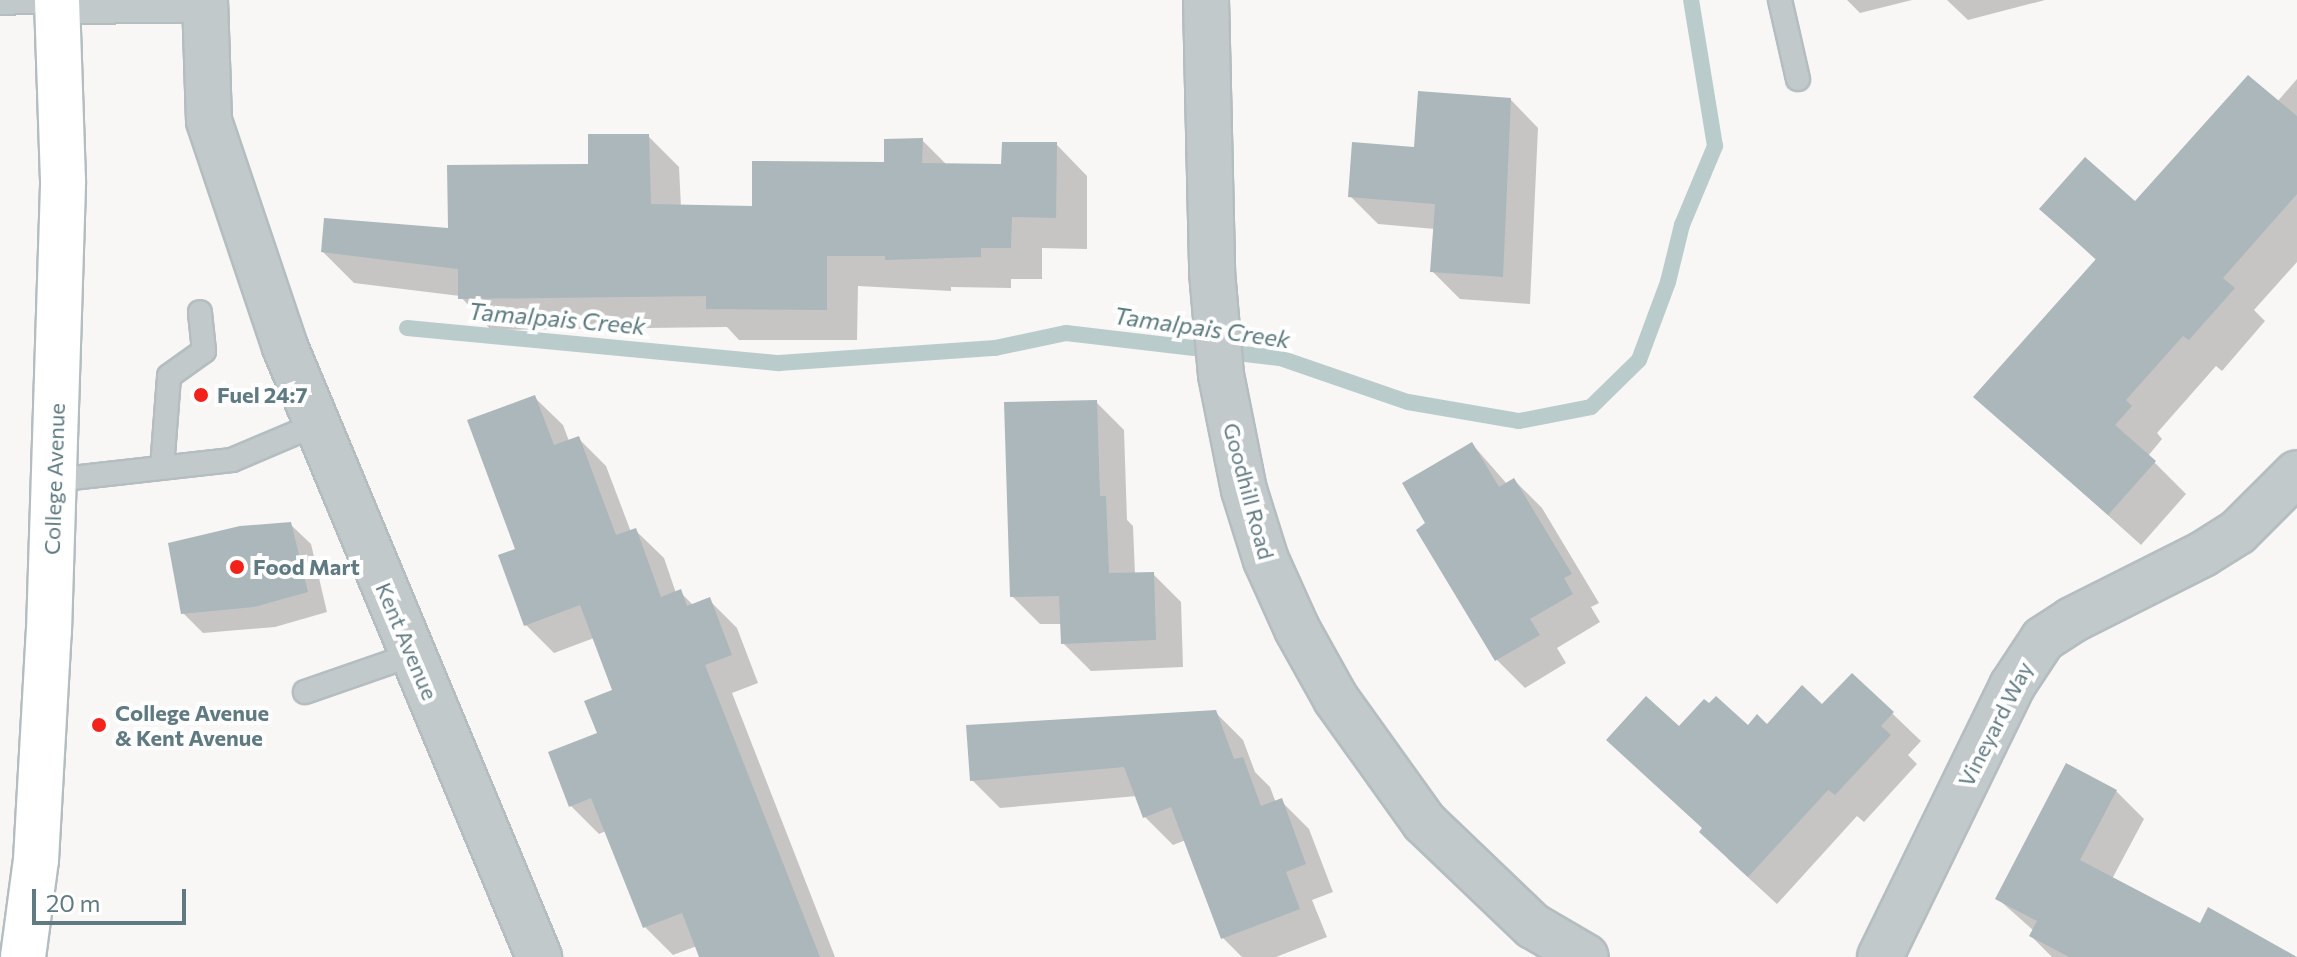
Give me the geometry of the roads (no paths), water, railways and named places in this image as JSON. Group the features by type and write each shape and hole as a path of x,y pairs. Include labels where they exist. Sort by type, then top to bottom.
{"main road":[{"name":"College Avenue","path":"23,957 36,860 54,480 63,190 57,1"}],"street":[{"path":"57,1 181,0"},
{"name":"Kent Avenue","path":"205,0 209,121 285,347 539,957"},
{"name":"Goodhill Road","path":"1206,0 1215,315 1221,375 1244,490 1266,560 1297,629 1336,699 1424,822 1533,926 1586,957"},
{"name":"Vineyard Way","path":"1880,957 2012,686 2043,639 2072,620 2203,554 2238,532 2297,473"}],"lane":[{"path":"1780,0 1798,79"},
{"path":"0,3 57,1"},
{"path":"162,468 169,376 204,351 200,312"},
{"path":"54,480 232,460 317,424"},
{"path":"305,692 412,655"}],"waterway":[{"name":"Tamalpais Creek","path":"407,328 779,363 995,348 1066,333 1280,358 1408,402 1519,421 1591,407 1639,360 1668,282 1682,225 1715,146 1691,0"}],"place":[{"name":"Fuel 24:7","path":"201,395"},
{"name":"Food Mart","path":"237,567"},
{"name":"College Avenue & Kent Avenue","path":"99,725"}]}
